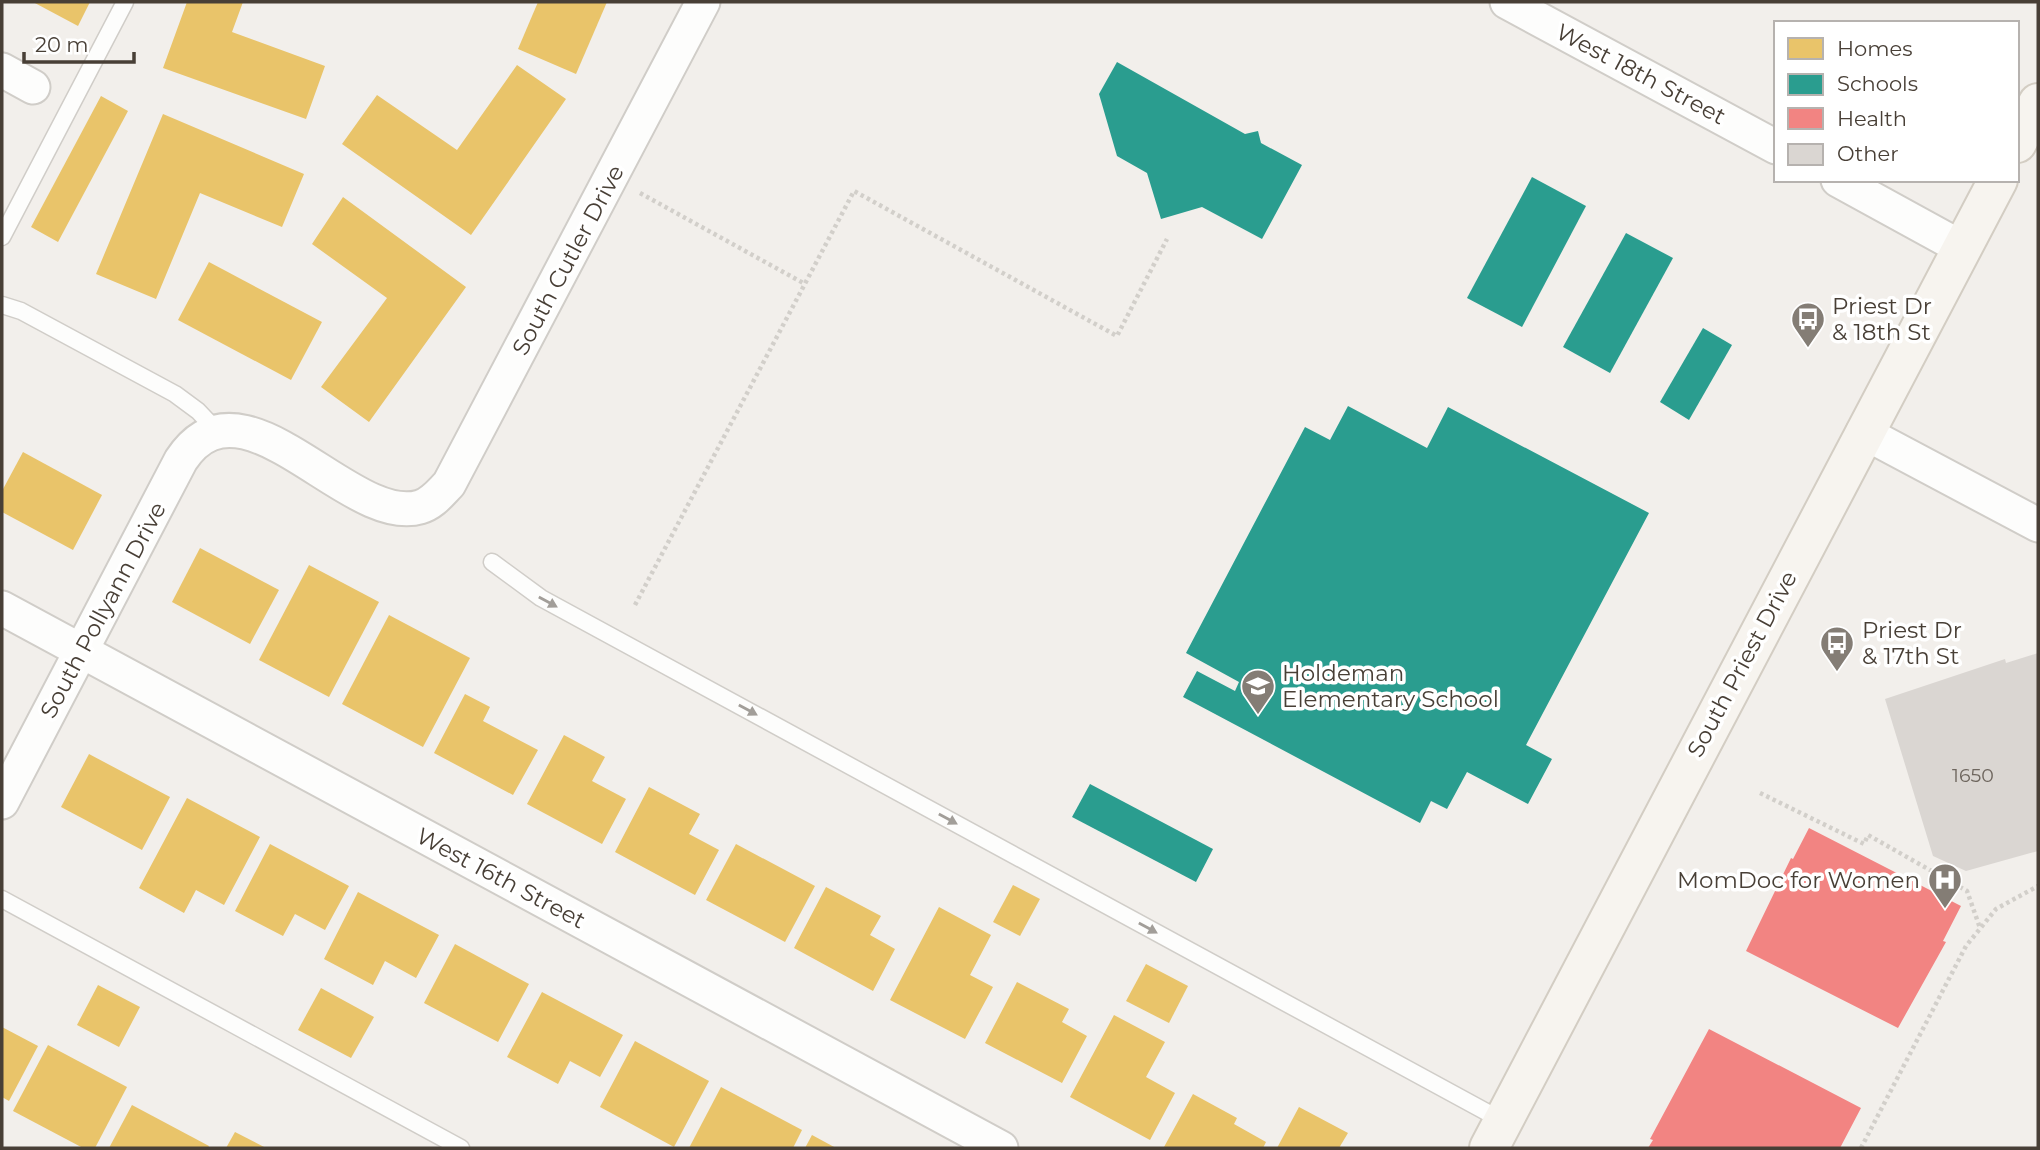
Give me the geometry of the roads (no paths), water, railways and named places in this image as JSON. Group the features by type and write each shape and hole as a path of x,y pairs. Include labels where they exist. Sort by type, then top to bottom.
{"main road":[{"path":"2019,139 2038,103"},
{"name":"South Priest Drive","path":"1496,1135 1863,432 1997,182"}],"street":[{"name":"South Cutler Drive","path":"216,430 249,433 382,503 402,508 419,507 436,499 460,466 703,2"},
{"name":"West 18th Street","path":"1507,2 1774,146"},
{"path":"2,70 33,87"},
{"path":"1842,182 1962,248"},
{"name":"South Pollyann Drive","path":"2,802 181,460 201,437 216,430"},
{"path":"1863,432 2038,525"},
{"name":"West 16th Street","path":"2,608 1001,1148"}],"lane":[{"path":"2,237 125,2"},
{"path":"2,304 21,311 175,394 198,411 216,430"},
{"path":"492,562 553,604 1496,1135"},
{"path":"2,900 461,1148"}],"place":[{"name":"Priest Dr & 18th St","path":"1808,349"},
{"name":"Priest Dr & 17th St","path":"1837,673"},
{"name":"Holdeman Elementary School","path":"1258,716"},
{"name":"MomDoc for Women","path":"1945,910"}]}
